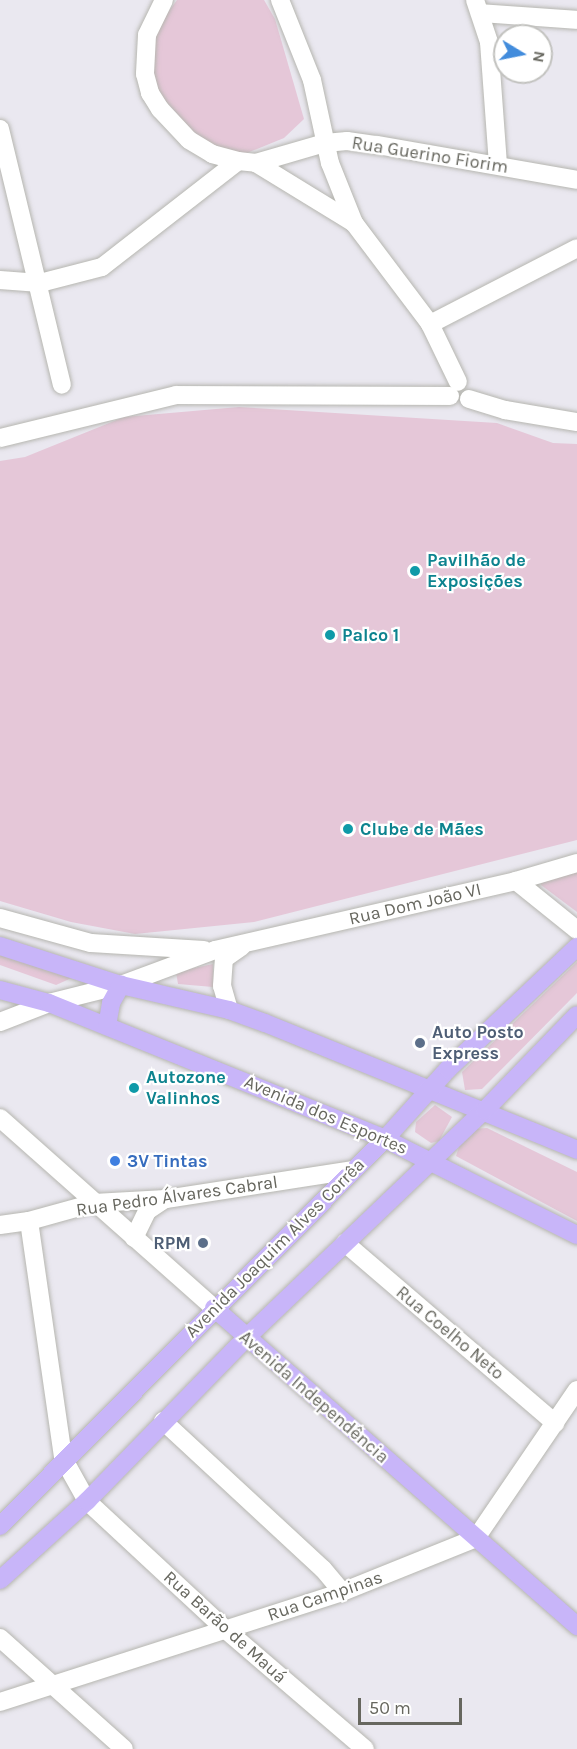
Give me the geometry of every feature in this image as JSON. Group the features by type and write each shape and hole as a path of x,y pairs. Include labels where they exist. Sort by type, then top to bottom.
{"main road":[{"path":"0,946 120,985 229,1010 357,1058 428,1092 485,1110 577,1150"},
{"name":"Avenida Joaquim Alves Corrêa","path":"0,1526 63,1458 385,1139 428,1092 577,947"},
{"path":"107,1026 111,1003 120,985"},
{"name":"Avenida dos Esportes","path":"0,990 49,1002 385,1139 577,1234"},
{"path":"0,1580 87,1502 162,1421 485,1110 577,1015"},
{"name":"Avenida Independência","path":"214,1308 577,1626"}],"street":[{"path":"164,0 147,36 145,74 150,93 189,140 212,154 247,162 354,223"},
{"path":"280,0 312,80 325,143 354,223 430,324 460,403 469,399 505,410 577,422"},
{"path":"498,165 495,91 489,42 478,6 577,20"},
{"path":"0,129 40,283 62,385"},
{"name":"Rua Guerino Fiorim","path":"0,280 40,283 102,267 118,258 247,162 325,143 347,141 577,180"},
{"path":"430,324 577,248"},
{"path":"0,438 176,395 454,389"},
{"name":"Rua Dom João VI","path":"0,1022 49,1002 120,985 215,950 516,881 577,863"},
{"path":"516,881 577,930"},
{"path":"0,918 91,943 215,950"},
{"name":"Rua Dom João VI","path":"229,1010 222,986 224,959 251,941"},
{"name":"Avenida Independência","path":"0,1118 214,1308"},
{"name":"Rua Pedro Álvares Cabral","path":"0,1224 29,1221 94,1203 166,1199 354,1170"},
{"path":"134,1238 147,1211 166,1199"},
{"path":"29,1221 63,1458"},
{"name":"Rua Coelho Neto","path":"345,1243 555,1423"},
{"path":"476,1538 577,1390"},
{"path":"162,1421 323,1569 342,1592"},
{"name":"Rua Barão de Mauá","path":"63,1458 87,1502 226,1630 365,1749"},
{"name":"Rua Campinas","path":"0,1702 342,1592 476,1538"},
{"path":"0,1638 124,1749"}],"shaded area":[{"path":"177,0 264,0 275,19 304,119 284,138 242,155 212,153 162,97 148,73 151,36"},
{"path":"239,407 497,423 553,443 577,444 577,840 254,922 135,934 71,922 0,901 0,461 25,457 124,417"},
{"path":"577,871 577,912 541,885 542,880"},
{"path":"0,953 76,976 56,985 0,965"},
{"path":"577,962 577,993 482,1089 465,1090 462,1072"},
{"path":"213,964 213,987 178,984 176,972"},
{"path":"435,1105 452,1117 439,1141 431,1143 415,1132 416,1122"},
{"path":"487,1128 577,1172 577,1221 456,1156 462,1138 474,1129"}],"place":[{"name":"Pavilhão de Exposições","path":"415,571"},
{"name":"Palco 1","path":"330,635"},
{"name":"Clube de Mães","path":"348,829"},
{"name":"Auto Posto Express","path":"420,1043"},
{"name":"Autozone Valinhos","path":"134,1088"},
{"name":"3V Tintas","path":"115,1161"},
{"name":"RPM","path":"203,1243"}]}
